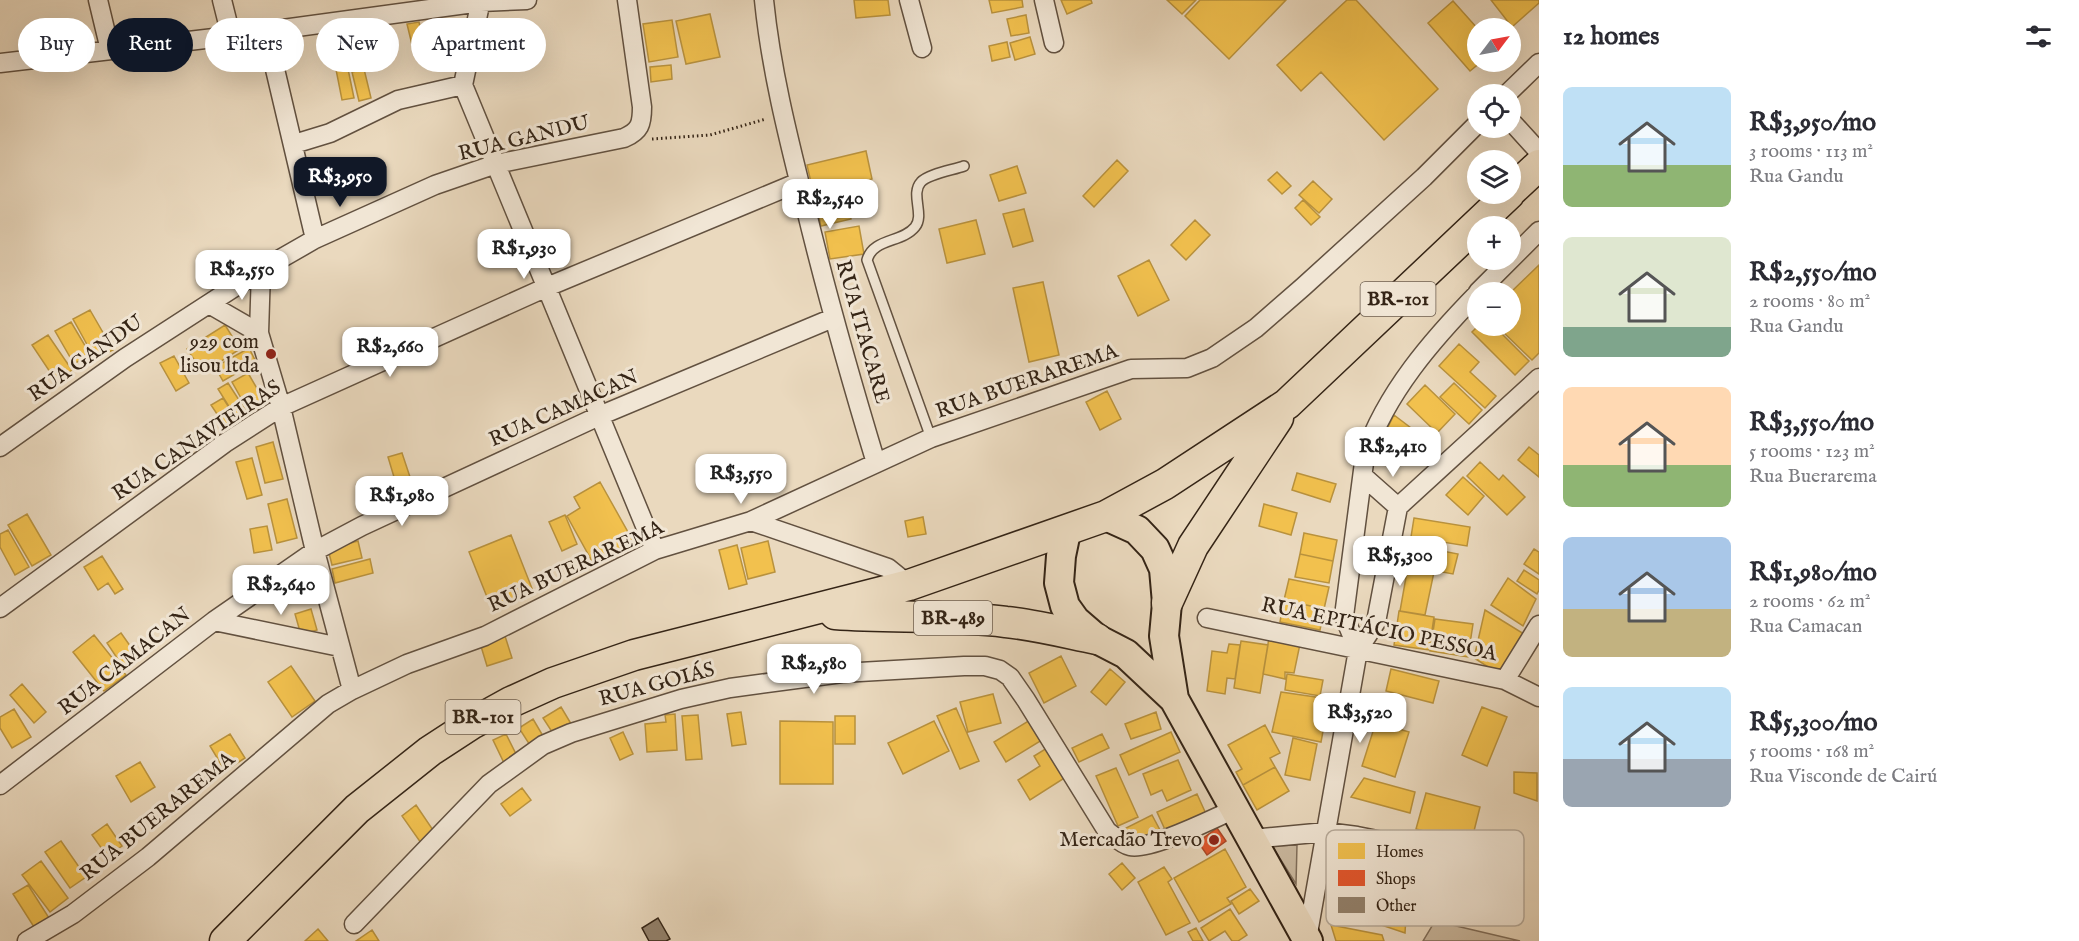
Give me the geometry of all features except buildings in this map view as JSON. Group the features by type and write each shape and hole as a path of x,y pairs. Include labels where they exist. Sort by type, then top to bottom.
{"highway":[{"name":"BR-101","path":"1521,182 1539,165"},
{"name":"BR-101","path":"225,941 357,809 430,751 511,702 553,683 612,662 909,585 1066,532 1106,516 1165,484 1287,404 1498,204"},
{"name":"BR-489","path":"1167,603 1193,546 1287,404"},
{"name":"BR-489","path":"808,612 862,616 926,616 1008,622 1096,639"}],"main road":[{"name":"BR-489","path":"1106,516 1137,530 1155,549 1164,569 1167,603 1164,636 1174,699"},
{"name":"BR-489","path":"1066,532 1059,583 1065,606 1075,620 1096,639 1126,654 1174,699 1307,940"},
{"path":"1126,654 1146,650 1164,636"}],"street":[{"path":"99,0 107,36"},
{"path":"222,0 226,18"},
{"path":"304,26 481,1 527,0"},
{"path":"624,138 639,129 642,123 642,108 627,0"},
{"name":"RUA ITACARE","path":"764,0 782,114 833,318 876,463"},
{"path":"909,0 922,48"},
{"path":"1044,0 1054,43"},
{"path":"481,1 463,85 655,550"},
{"path":"0,63 107,50"},
{"path":"1517,84 1539,63"},
{"path":"276,72 315,239"},
{"path":"294,144 330,133 398,100 463,85"},
{"path":"1521,132 1539,152"},
{"name":"RUA BUERAREMA","path":"27,941 73,914 148,857 328,704 352,690 407,664 485,636 655,550 751,521 931,438 1131,369 1187,368 1212,358 1256,328 1304,287 1424,177 1467,134"},
{"name":"RUA GANDU","path":"0,447 125,358 261,270 315,239 435,185 496,164 624,138"},
{"name":"RUA CANAVIEIRAS","path":"0,608 225,443 281,407 547,287 799,182"},
{"path":"1489,282 1539,231"},
{"path":"261,270 259,333 281,407 315,550 352,690"},
{"path":"209,304 259,333"},
{"path":"1358,650 1344,616 1365,455 1387,405 1407,375 1467,304"},
{"name":"RUA CAMACAN","path":"0,785 214,621 315,550 599,416 833,318"},
{"path":"1326,830 1358,650 1376,622 1398,507 1539,378"},
{"path":"1363,476 1398,507"},
{"path":"751,521 888,568 909,585"},
{"name":"RUA EPITÁCIO PESSOA","path":"1207,618 1505,680 1539,697"},
{"path":"214,621 340,647"},
{"path":"1505,680 1539,625"},
{"name":"RUA GOIÁS","path":"354,924 489,784 543,746 571,733 681,699 730,688 842,673 964,666 985,666 1000,670 1010,677 1026,700 1107,831 1117,840 1131,846 1148,844 1235,809"},
{"path":"1252,839 1326,832 1307,940"}],"lane":[{"path":"931,438 867,260 869,253 878,245 910,231 915,226 918,221 916,189 925,178 964,166"}],"path":[{"path":"624,138 663,139 711,135 782,114"}],"shaded area":[{"path":"1297,845 1296,884 1272,846"},
{"path":"1432,926 1456,926 1520,941 1423,941"}],"place":[{"name":"929 com lisou ltda","path":"271,354"},
{"name":"Mercadão Trevo","path":"1214,840"}]}
